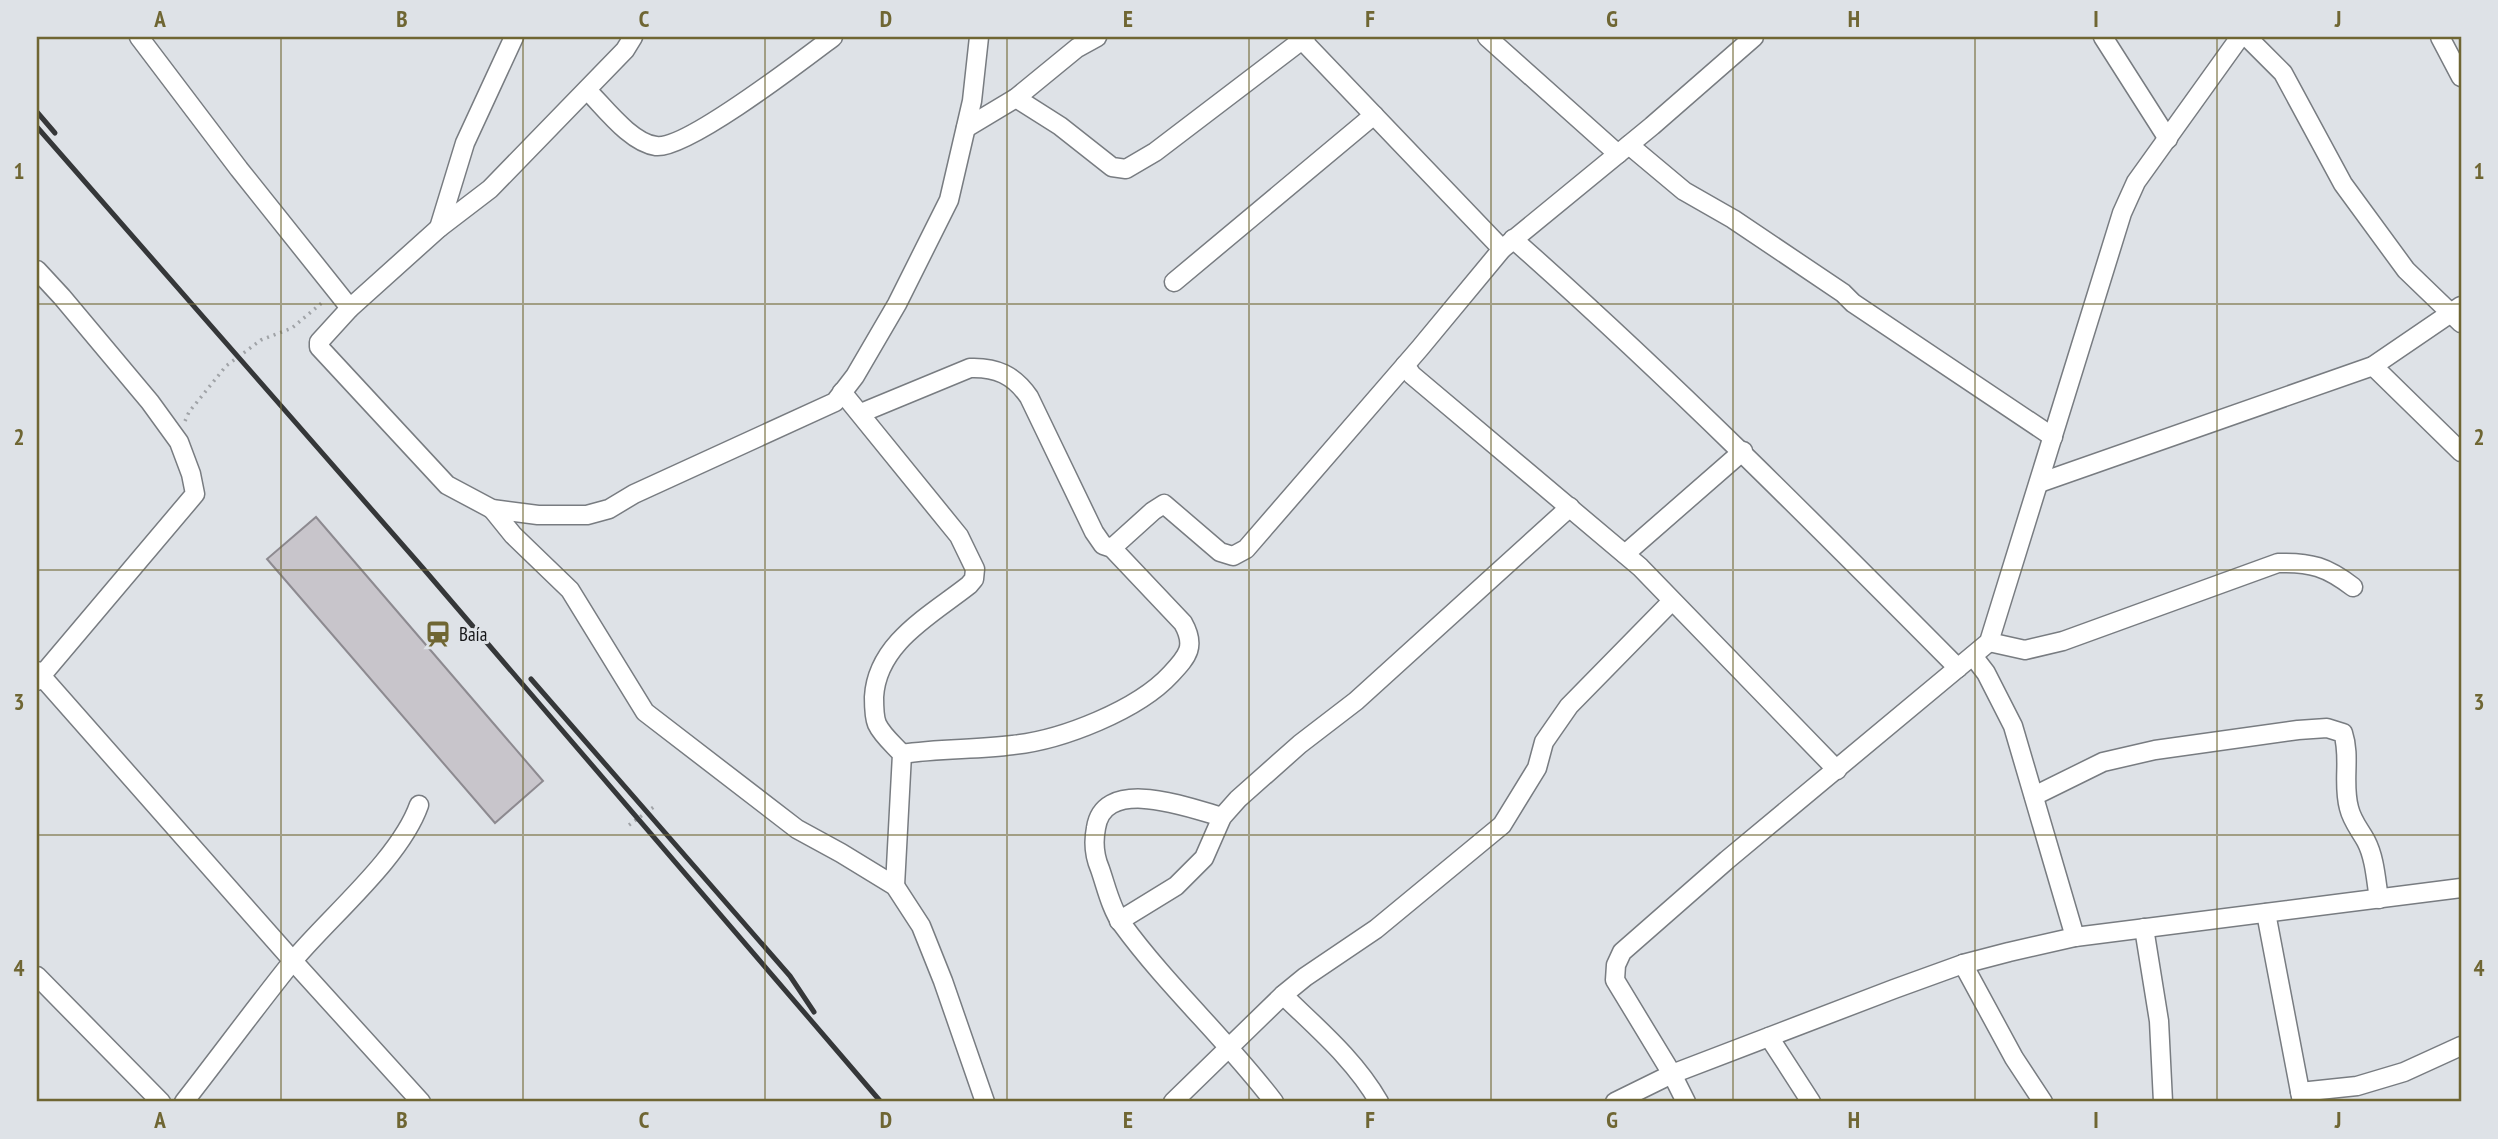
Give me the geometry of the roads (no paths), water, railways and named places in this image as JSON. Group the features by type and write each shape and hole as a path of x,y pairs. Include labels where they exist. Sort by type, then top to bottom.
{"street":[{"path":"139,37 239,169 350,308"},
{"path":"439,228 465,143 514,37"},
{"path":"634,37 625,50 490,189 439,228 350,308 321,338 319,347 447,485 492,509 562,516 587,515 609,509 635,494 835,402 855,376 897,304 949,200 972,102 979,37"},
{"path":"586,90 637,139 657,146 673,144 727,112 833,37"},
{"path":"966,128 1016,98 1077,48 1097,37"},
{"path":"1487,37 1624,150 1837,288 1853,303 2053,437"},
{"path":"1112,548 1153,511 1164,505 1220,552 1233,556 1246,549 1507,244 1624,150 1754,37"},
{"path":"2103,37 2168,139"},
{"path":"1686,1102 1615,980 1616,965 1622,952 1727,860 1989,642 2122,213 2136,182 2239,37"},
{"path":"2039,483 2373,366 2457,314 2406,270 2343,184 2311,120 2283,73 2247,37"},
{"path":"2440,37 2461,77"},
{"path":"1016,98 1060,126 1112,167 1126,169 1155,152 1304,38 1374,115 1507,244 1613,327 1742,451 1958,668"},
{"path":"1174,282 1374,115"},
{"path":"37,270 150,402 179,442 195,494 38,676 421,1102"},
{"path":"1405,365 1412,375 1625,554 1837,771"},
{"path":"2373,366 2461,452"},
{"path":"861,413 970,368 1005,373 1021,386 1029,397 1094,532 1103,545 1112,548 1183,623 1190,635 1188,653 1183,662 1163,683 1147,695 1097,722 1014,745 902,754"},
{"path":"842,392 959,536 975,569 974,579 969,585 900,639 884,658 875,682 877,724 902,754 895,886"},
{"path":"1625,554 1742,451"},
{"path":"1119,921 1176,886 1204,858 1222,817 1238,799 1284,758 1356,701 1570,507"},
{"path":"492,509 513,535 570,590 645,712 797,829 895,886 921,926 985,1102"},
{"path":"1989,642 2025,650 2063,641 2278,563 2303,562 2316,566 2335,573 2353,587"},
{"path":"1173,1102 1305,976 1376,929 1502,825 1537,768 1544,743 1569,706 1672,601"},
{"path":"1973,656 1986,673 2013,726 2076,937"},
{"path":"2034,796 2103,762 2155,750 2298,730 2327,729 2343,733 2347,745 2346,795 2349,809 2357,830 2367,843 2379,899"},
{"path":"1222,817 1147,798 1114,802 1097,818 1093,845 1119,921 1274,1102"},
{"path":"184,1102 293,961 381,864 412,824 419,805"},
{"path":"1615,1102 1672,1074 1963,964 2076,937 2461,888"},
{"path":"2266,913 2301,1097 2357,1086 2404,1072 2461,1046"},
{"path":"2144,928 2160,1021 2163,1102"},
{"path":"1963,964 2014,1058 2043,1102"},
{"path":"37,976 161,1102"},
{"path":"1283,995 1345,1055 1366,1079 1379,1102"},
{"path":"1769,1037 1811,1102"}],"railway":[{"path":"37,112 55,133"},
{"path":"37,127 422,567 881,1102"},
{"path":"531,679 790,976 814,1012"}],"place":[{"name":"Baía","path":"438,634"}]}
